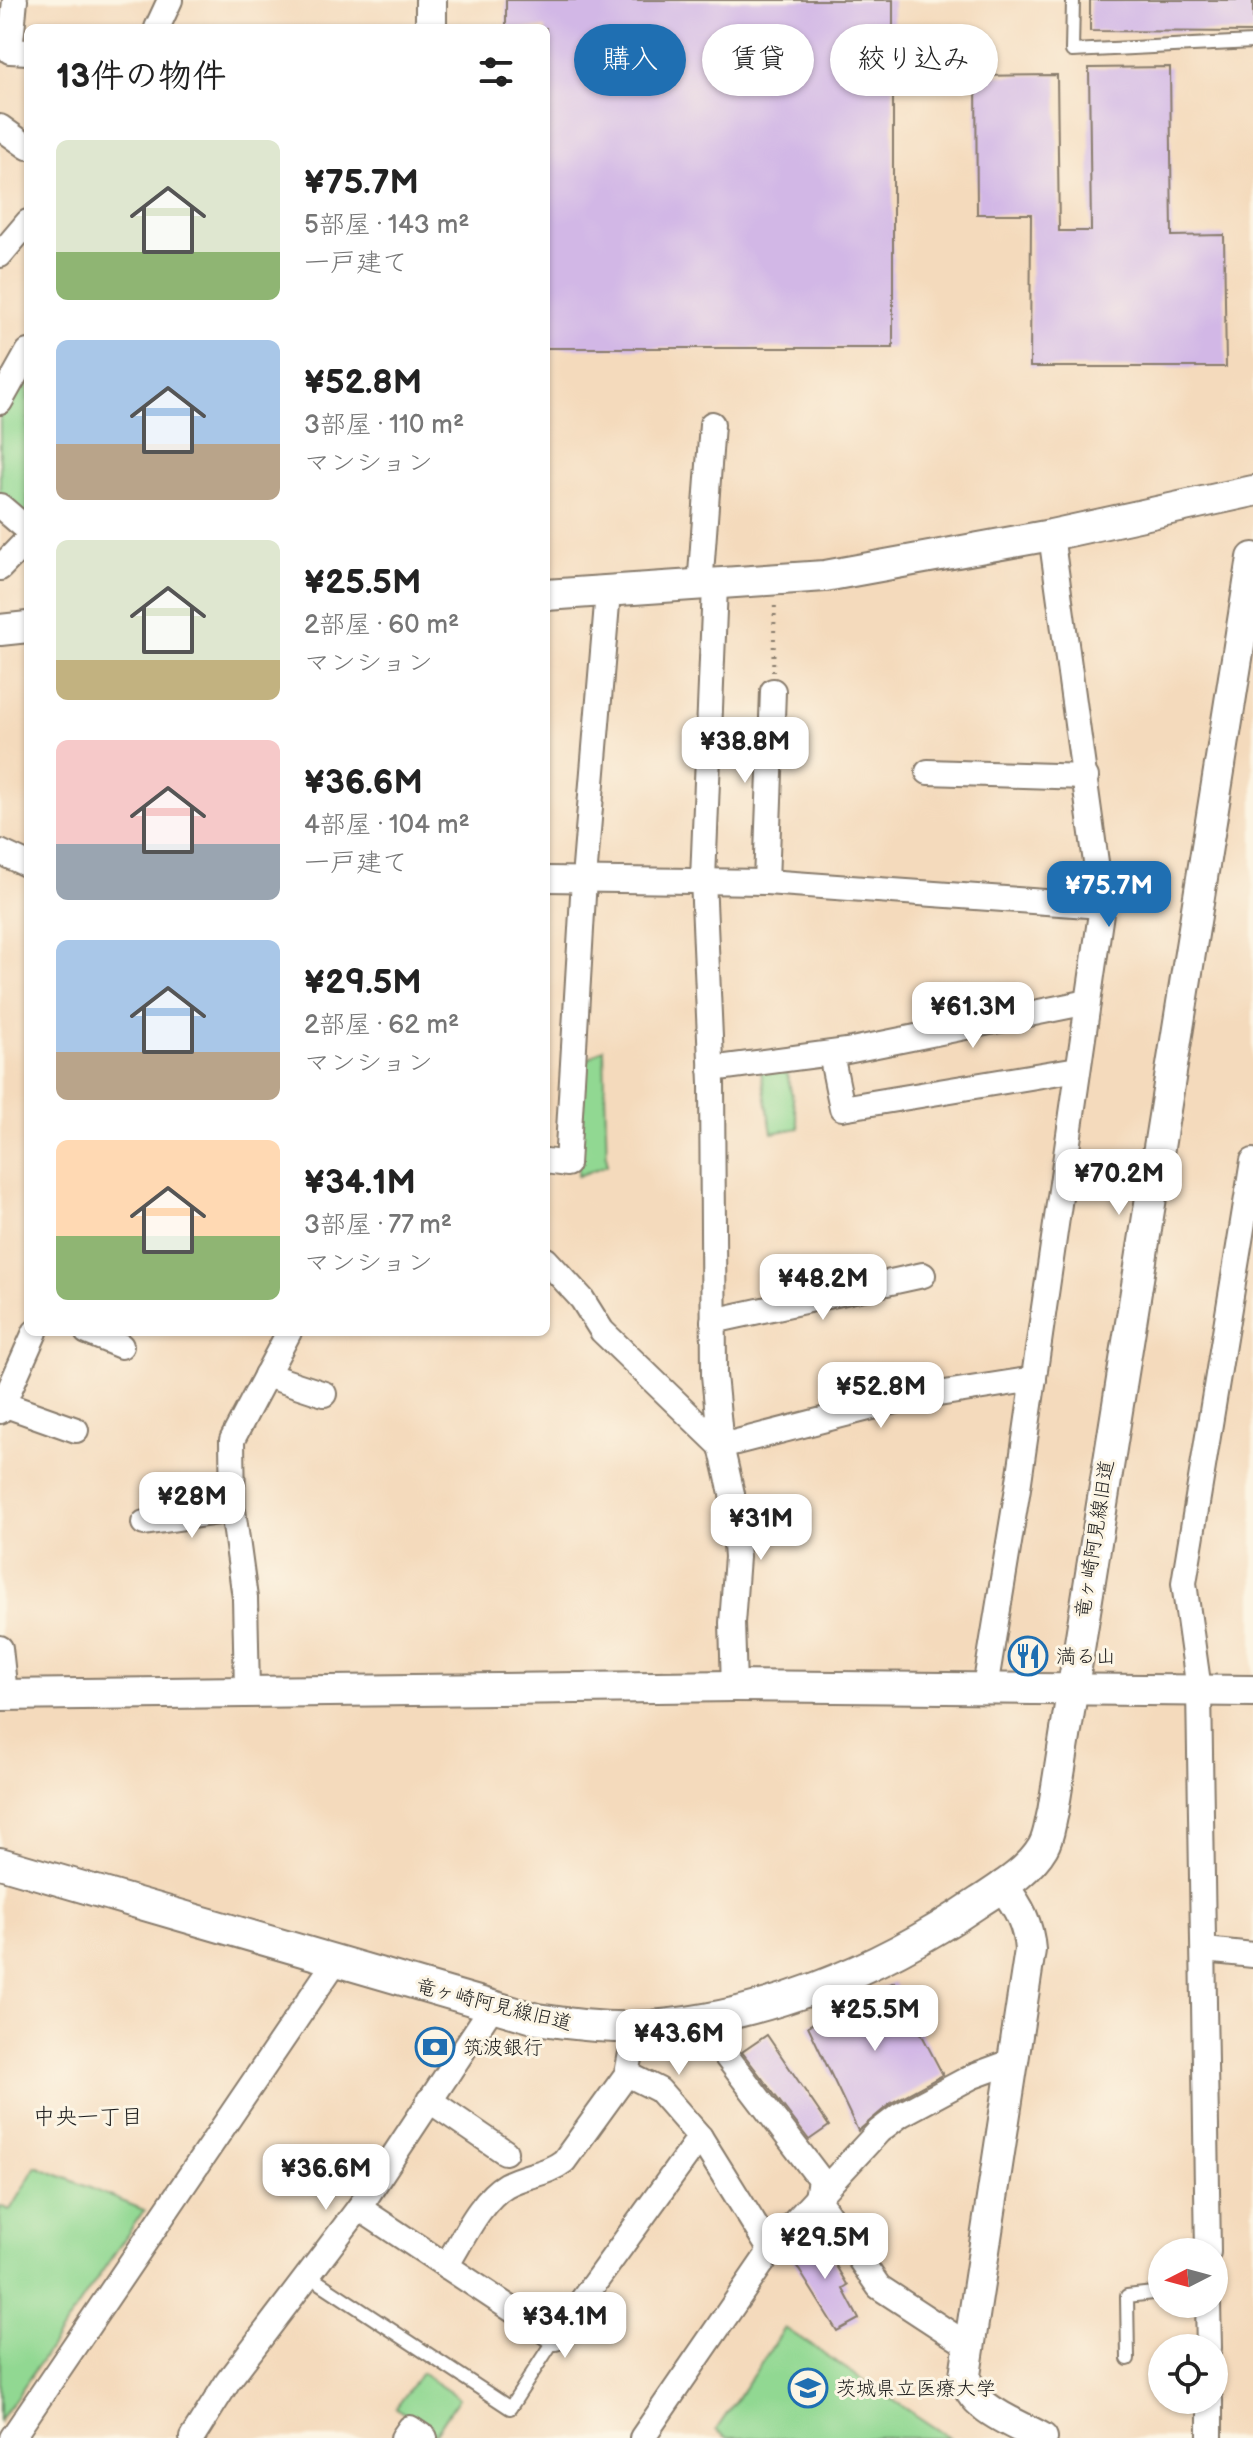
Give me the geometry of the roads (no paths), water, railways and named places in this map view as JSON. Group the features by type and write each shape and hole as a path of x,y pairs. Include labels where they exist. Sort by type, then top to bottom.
{"street":[{"path":"13,45 15,0"},
{"path":"159,24 170,0"},
{"path":"431,0 431,24"},
{"path":"0,127 24,144"},
{"path":"0,255 24,227"},
{"path":"0,402 24,359"},
{"path":"712,424 701,574 715,586"},
{"path":"550,595 776,581 899,565 1253,491"},
{"path":"0,506 24,527"},
{"path":"985,1688 1034,1379 1102,906 1051,535"},
{"path":"0,568 24,543"},
{"name":"竜ヶ崎阿見線旧道","path":"0,1863 492,2007 576,2025 636,2027 698,2019 770,2003 830,1983 916,1941 1003,1886 1025,1868 1046,1843 1253,558"},
{"path":"715,586 703,879 711,1069 713,1321 721,1446 732,1494 737,1557 732,1623 734,1686"},
{"path":"550,1162 567,1164 584,879 608,592"},
{"path":"0,630 24,627"},
{"path":"766,882 773,691"},
{"path":"928,772 1086,777"},
{"path":"0,852 24,863"},
{"path":"550,879 766,882 1102,906"},
{"path":"711,1069 831,1054 1088,1002"},
{"path":"831,1054 842,1108 1078,1069"},
{"path":"1208,2238 1199,1690 1184,1583 1253,1161"},
{"path":"550,1264 582,1299 602,1331 721,1446"},
{"path":"713,1321 923,1275"},
{"path":"1229,1312 1253,1305"},
{"path":"31,1336 10,1359 2,1408 76,1430"},
{"path":"97,1336 121,1346"},
{"path":"247,1691 245,1598 233,1510 232,1440 287,1336"},
{"path":"266,1375 324,1394"},
{"path":"721,1446 900,1400 1034,1379"},
{"path":"144,1523 233,1510"},
{"path":"0,1648 2,1694 734,1686 1253,1691"},
{"path":"1003,1886 1022,1911 1029,1928 1030,1950 965,2375 967,2390 976,2400 1042,2438"},
{"path":"1205,1950 1253,1955"},
{"path":"12,2438 335,1962"},
{"path":"192,2438 228,2381 359,2208 492,2007"},
{"path":"698,2019 820,2179 817,2198 879,2287 969,2346"},
{"path":"446,2266 492,2197 507,2184 552,2171 564,2161 627,2074 636,2027"},
{"path":"642,2438 771,2251 879,2131 900,2115 973,2076 1014,2061"},
{"path":"627,2074 659,2090 700,2137 771,2251"},
{"path":"429,2100 505,2152"},
{"path":"359,2208 555,2338 700,2137"},
{"path":"1210,2414 1210,2438"},
{"path":"403,2438 410,2428 425,2438"}],"lane":[{"path":"1073,0 1072,51 1253,42"},
{"path":"308,2275 510,2408 555,2338"},
{"path":"1128,2359 1127,2296 1148,2294"}],"place":[{"name":"満る山","path":"1028,1656"},
{"name":"筑波銀行","path":"435,2047"},
{"name":"茨城県立医療大学","path":"808,2388"}],"district":[{"name":"中央一丁目","path":"88,2116"}]}
